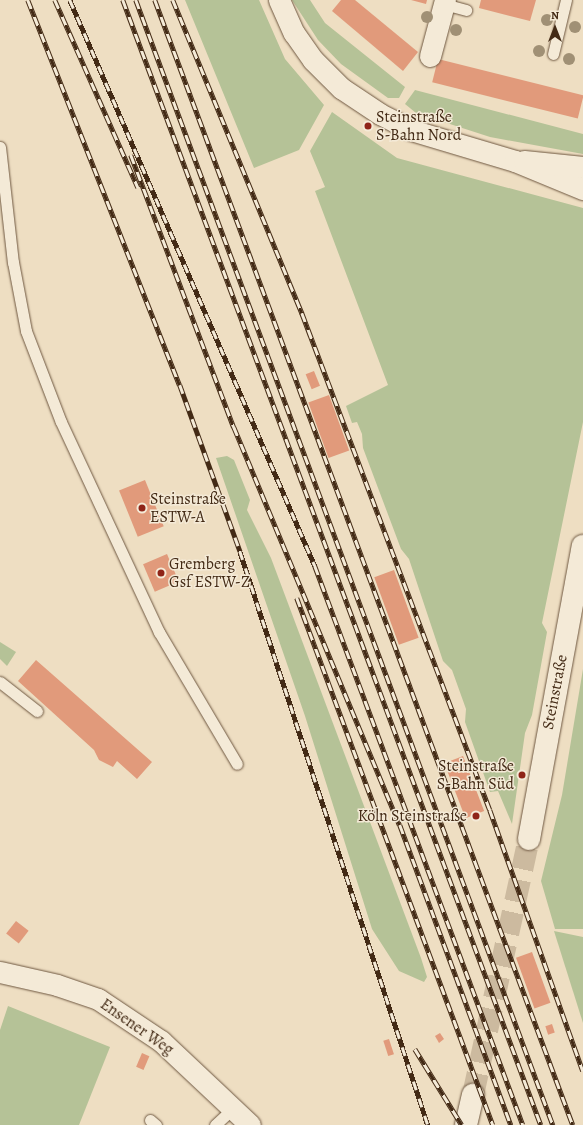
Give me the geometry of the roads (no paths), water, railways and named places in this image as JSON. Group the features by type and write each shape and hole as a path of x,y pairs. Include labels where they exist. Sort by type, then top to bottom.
{"main road":[{"name":"Steinstraße","path":"529,839 583,546"},
{"path":"466,1125 472,1095"}],"street":[{"path":"279,0 302,48 326,75 365,105 411,130 515,161 583,189"},
{"path":"430,56 444,2"},
{"path":"515,161 583,167"},
{"name":"Ensener Weg","path":"0,972 57,985 98,999 161,1041 250,1125"}],"lane":[{"path":"553,54 566,0"},
{"path":"444,2 466,10"},
{"path":"0,147 7,196 13,262 26,331 61,422 159,632 236,764"},
{"path":"0,208 7,196"},
{"path":"0,682 37,711"},
{"path":"215,1125 233,1108"}],"tunnel":[{"path":"473,1095 529,839"}],"railway":[{"path":"28,0 180,385 240,551 428,1125"},
{"path":"55,0 138,187"},
{"path":"70,0 315,566 523,1125"},
{"path":"123,0 541,1125"},
{"path":"136,0 553,1125"},
{"path":"155,0 573,1125"},
{"path":"173,0 302,313 490,810 583,1071"},
{"path":"131,155 234,427 400,825 511,1125"},
{"path":"297,598 493,1125"},
{"path":"415,1049 462,1125"}],"place":[{"name":"Steinstraße S-Bahn Nord","path":"368,126"},
{"name":"Steinstraße ESTW-A","path":"142,508"},
{"name":"Gremberg Gsf ESTW-Z","path":"161,573"},
{"name":"Steinstraße S-Bahn Süd","path":"522,775"},
{"name":"Köln Steinstraße","path":"476,816"}]}
